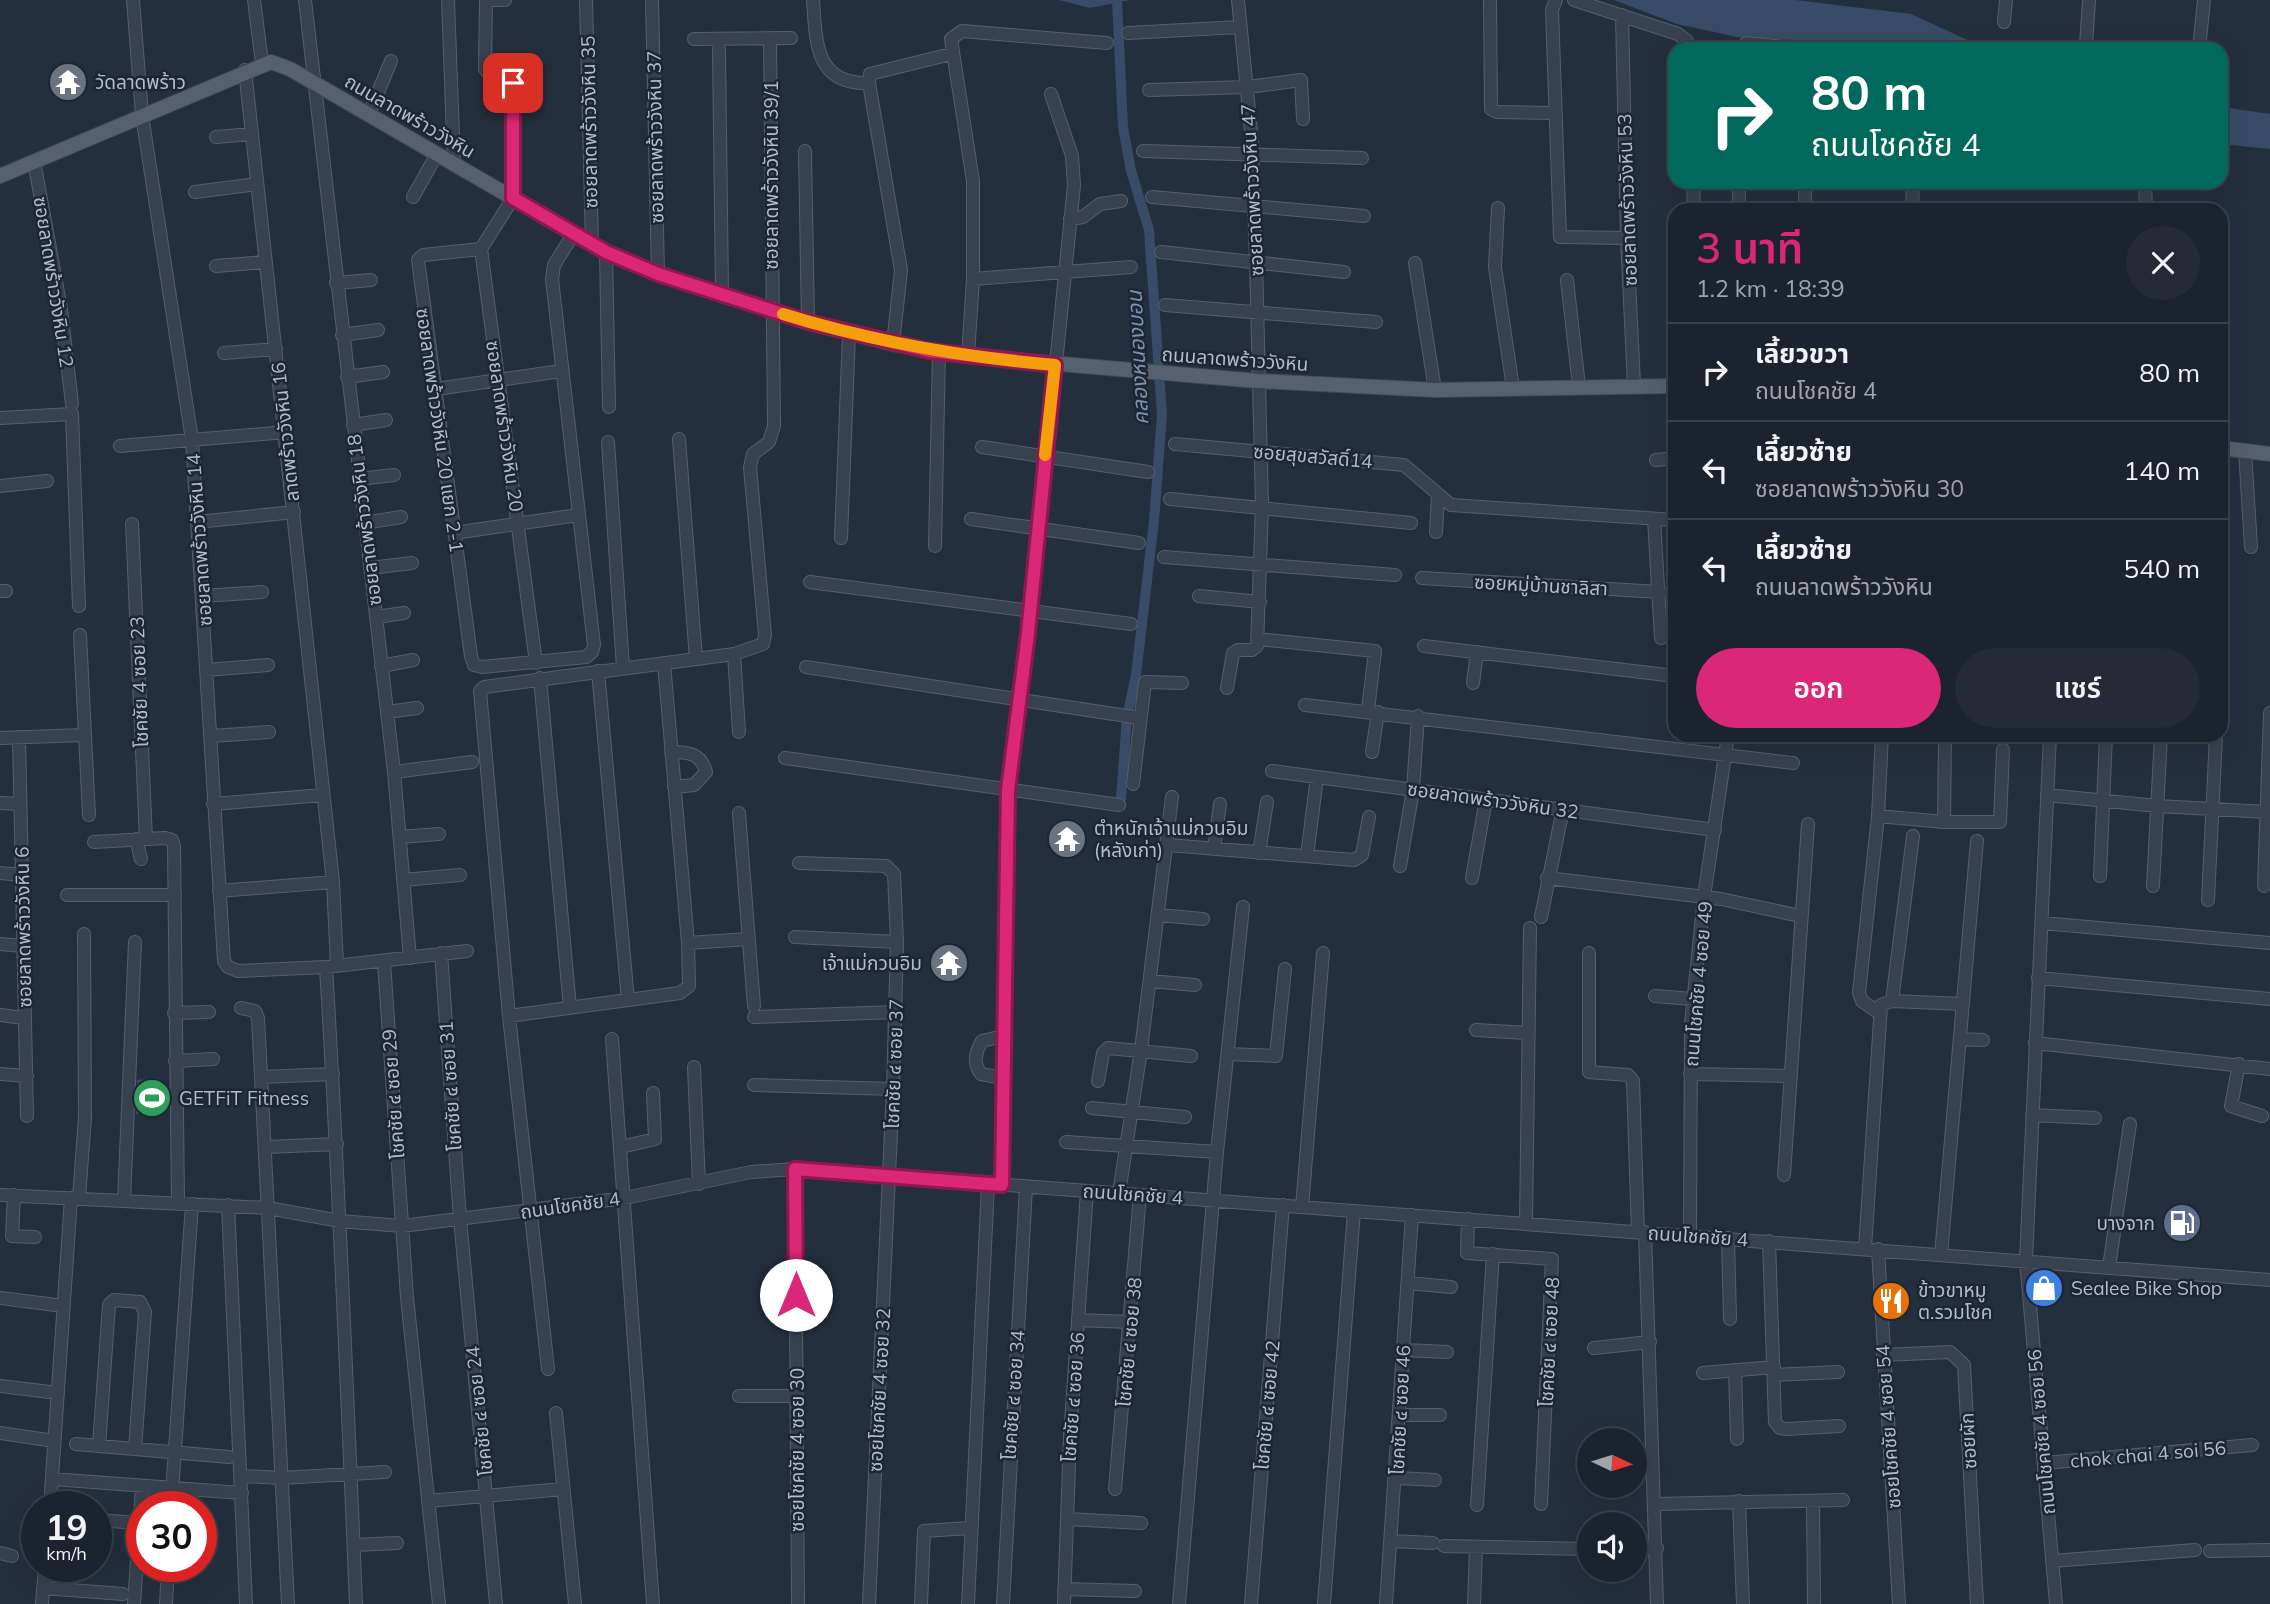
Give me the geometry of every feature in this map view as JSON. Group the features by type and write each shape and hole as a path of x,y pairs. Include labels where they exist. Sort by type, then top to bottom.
{"main road":[{"path":"0,176 262,63"},
{"name":"ถนนลาดพร้าววังหิน","path":"262,63 281,64 606,252 658,274 849,334 968,356 1258,381 1435,390 1668,386"},
{"path":"2228,449 2270,454"}],"street":[{"name":"ซอยลาดพร้าววังหิน 14","path":"133,0 142,115 192,440 224,961 228,967 238,971 332,966"},
{"path":"254,0 262,63"},
{"name":"ซอยลาดพร้าววังหิน 18","path":"305,0 394,772 410,958"},
{"path":"448,0 454,164"},
{"path":"481,249 513,198 513,83 508,76 489,75 485,69 486,0 505,0"},
{"name":"ซอยลาดพร้าววังหิน 35","path":"586,0 592,244"},
{"name":"ซอยลาดพร้าววังหิน 37","path":"652,0 658,274"},
{"path":"813,0 816,36 826,68 845,82 869,83"},
{"name":"ซอยลาดพร้าววังหิน 47","path":"1238,0 1248,87 1256,260 1258,381"},
{"path":"1490,0 1491,109 1497,112 1556,113"},
{"path":"1556,0 1552,10 1559,237 1627,238"},
{"path":"1574,0 1684,37 1686,42"},
{"path":"2004,22 2006,0"},
{"path":"2086,42 2089,0"},
{"path":"2200,42 2204,0"},
{"name":"ซอยลาดพร้าววังหิน 53","path":"1622,15 1627,238 1634,385"},
{"path":"1128,33 1240,27"},
{"path":"968,356 973,279 973,181 951,54 951,39 962,31 1108,43"},
{"path":"694,39 791,38"},
{"name":"ซอยลาดพร้าววังหิน 39/1","path":"509,1016 480,691 484,687 540,678 734,654 756,649 762,644 765,635 750,467 753,454 763,448 772,435 770,39"},
{"path":"719,49 722,295"},
{"path":"893,344 901,270 869,83 870,74 951,54"},
{"path":"369,114 391,61"},
{"name":"ลาดพร้าววังหิน 16","path":"245,70 333,882 333,1074 356,1604"},
{"path":"1149,90 1248,87 1301,80 1303,119"},
{"path":"968,1604 970,1528 1003,1078 1008,790 1031,611 1074,185 1072,156 1051,94"},
{"path":"216,137 252,134"},
{"path":"805,151 808,322"},
{"path":"1143,151 1362,158"},
{"path":"413,197 437,154"},
{"name":"ซอยลาดพร้าววังหิน 12","path":"34,161 61,309 72,409 79,606"},
{"path":"195,192 257,184"},
{"path":"1152,197 1364,216"},
{"path":"1070,219 1083,217 1100,204 1121,201"},
{"path":"1498,208 1495,267 1513,388"},
{"path":"536,663 586,657 592,652 594,645 552,279 554,265 573,233"},
{"name":"ซอยลาดพร้าววังหิน 20","path":"481,249 536,663"},
{"name":"ซอยลาดพร้าววังหิน 20 แยก 2-1","path":"481,249 418,257 454,533 474,665 482,667 536,663"},
{"path":"606,252 609,407"},
{"path":"1161,252 1256,260 1344,272"},
{"path":"216,266 265,262"},
{"path":"1415,263 1435,390"},
{"path":"973,279 1132,267"},
{"path":"336,283 371,280"},
{"path":"1567,280 1579,386"},
{"path":"1165,305 1376,322"},
{"path":"342,335 378,330"},
{"path":"841,538 849,334"},
{"path":"224,353 276,349"},
{"path":"935,546 939,352"},
{"path":"436,389 561,371"},
{"path":"347,377 383,372"},
{"path":"1227,688 1233,653 1252,650 1258,639 1262,506 1258,381"},
{"path":"0,418 72,409"},
{"path":"353,425 386,420"},
{"path":"120,446 286,432"},
{"path":"679,439 696,659"},
{"path":"608,442 623,668"},
{"name":"ซอยสุขสวัสดิ์14","path":"1175,444 1404,465 1451,505 1654,519"},
{"path":"982,447 1147,472"},
{"path":"2245,451 2251,547"},
{"path":"1656,460 1668,459"},
{"path":"359,479 394,475"},
{"path":"0,486 47,481"},
{"path":"1436,532 1438,496"},
{"path":"1170,499 1262,506 1411,523"},
{"path":"197,522 294,512"},
{"path":"454,533 579,515"},
{"path":"365,523 401,517"},
{"path":"971,519 1139,543"},
{"path":"1661,638 1654,519 1668,520"},
{"name":"โชคชัย 4 ซอย 23","path":"132,524 141,859"},
{"path":"1164,557 1261,562 1395,575"},
{"path":"370,568 412,563"},
{"name":"ซอยหมู่บ้านชาลิสา","path":"1422,578 1660,592"},
{"path":"810,582 1131,624"},
{"path":"202,596 262,592"},
{"path":"1199,596 1260,602"},
{"path":"376,617 404,613"},
{"path":"80,635 89,815"},
{"path":"1258,639 1375,651 1372,752"},
{"path":"1424,646 1668,675"},
{"path":"1473,683 1477,652"},
{"path":"734,654 739,732"},
{"path":"381,666 413,660"},
{"path":"548,1369 509,1016 684,990 689,978 688,943 664,663"},
{"path":"207,670 268,666"},
{"path":"806,667 1131,717"},
{"path":"598,671 628,1000"},
{"path":"540,678 570,1008"},
{"path":"1132,784 1131,717 1145,682 1182,683"},
{"path":"1305,705 1418,716 1724,757 1793,763"},
{"path":"387,712 417,708"},
{"path":"2264,886 2270,713"},
{"path":"1400,866 1413,790 1418,716"},
{"path":"211,736 269,732"},
{"path":"0,738 84,735"},
{"name":"ซอยลาดพร้าววังหิน 6","path":"19,737 27,1116"},
{"name":"ถนนโชคชัย 4 ซอย 49","path":"1690,1235 1693,999 1704,897 1727,742"},
{"path":"1882,742 1878,816 1859,993 1861,1001 1879,1013 1881,1005 1892,1001 1963,1004"},
{"path":"1944,822 1945,742"},
{"name":"ถนนโชคชัย 4 ซอย 56","path":"2050,742 2025,1260 2056,1604"},
{"path":"2100,876 2106,742"},
{"path":"2152,886 2161,742"},
{"path":"2208,900 2216,742"},
{"path":"1878,816 1944,822 2000,822 2003,750"},
{"path":"671,752 689,752 698,756 706,772 694,785 674,787"},
{"path":"785,758 1119,805"},
{"path":"394,772 472,762"},
{"name":"ซอยลาดพร้าววังหิน 32","path":"1272,771 1714,830"},
{"path":"1307,856 1317,777"},
{"path":"213,804 323,795"},
{"path":"2047,795 2157,806 2268,812"},
{"path":"1119,1193 1141,1050 1172,797"},
{"path":"1472,878 1486,799"},
{"path":"1259,853 1267,802"},
{"path":"0,803 20,804"},
{"path":"1214,849 1220,803"},
{"path":"1541,917 1563,810"},
{"path":"739,813 754,1012 896,1012"},
{"path":"1168,845 1359,859 1369,817"},
{"path":"1784,1175 1808,824"},
{"path":"400,836 439,834"},
{"path":"1892,1001 1913,836"},
{"path":"94,842 172,840 178,1203"},
{"path":"1941,1255 1977,841"},
{"name":"โชคชัย ๔ ซอย 37","path":"799,863 891,868 894,874 897,942 890,1177"},
{"path":"0,873 22,874"},
{"path":"403,880 460,875"},
{"path":"1547,878 1704,897 1800,916"},
{"path":"219,891 292,892 333,882"},
{"path":"67,895 175,895"},
{"path":"1179,1604 1217,1152 1243,907"},
{"path":"1158,915 1203,919"},
{"path":"2042,923 2270,943"},
{"path":"1526,1223 1530,928"},
{"path":"51,1491 64,1306 85,1117 84,934"},
{"path":"795,937 897,942"},
{"path":"688,943 749,939"},
{"path":"124,1200 135,942"},
{"path":"0,944 23,946"},
{"path":"332,966 467,951"},
{"name":"โชคชัย ๔ ซอย 31","path":"441,953 460,1219"},
{"path":"1302,1207 1323,953"},
{"path":"1589,953 1589,1072 1628,1074 1633,1081 1650,1342 1657,1604"},
{"name":"โชคชัย ๔ ซอย 29","path":"384,962 402,1226 439,1604"},
{"path":"1228,1054 1276,1056 1285,969"},
{"path":"2038,978 2270,999"},
{"path":"1150,981 1195,985"},
{"path":"1655,996 1693,999"},
{"path":"241,1008 255,1011 258,1018 288,1604"},
{"path":"174,1013 209,1012"},
{"name":"ซอยโชคชัย 4 ซอย 54","path":"1879,1013 1871,1249 1883,1355 1899,1604"},
{"path":"0,1015 24,1018"},
{"path":"1476,1031 1528,1033"},
{"path":"1003,1036 982,1041 975,1056 976,1068 981,1074 1003,1078"},
{"path":"1960,1039 1983,1040"},
{"path":"611,1040 625,1198 653,1604"},
{"path":"2035,1043 2270,1069"},
{"path":"1098,1081 1104,1050 1108,1048 1191,1056"},
{"path":"175,1061 213,1059"},
{"path":"2239,1064 2231,1106 2262,1116"},
{"path":"694,1067 699,1184"},
{"path":"0,1074 27,1076"},
{"path":"262,1077 333,1074"},
{"path":"1690,1074 1790,1076"},
{"path":"754,1085 893,1089"},
{"path":"621,1147 655,1139 653,1093"},
{"path":"1092,1108 1185,1117"},
{"path":"2032,1115 2095,1118"},
{"path":"2109,1267 2130,1124"},
{"path":"1066,1142 1217,1152"},
{"path":"266,1147 337,1144"},
{"name":"ถนนโชคชัย 4","path":"0,1195 268,1208 340,1221 402,1226 625,1198 751,1172 795,1169 2270,1280"},
{"name":"ซอยโชคชัย 4 ซอย 30","path":"795,1169 798,1604"},
{"name":"ซอยโชคชัย 4 ซอย 32","path":"869,1604 890,1177"},
{"name":"โชคชัย ๔ ซอย 34","path":"1003,1604 1026,1186"},
{"name":"โชคชัย ๔ ซอย 36","path":"1064,1604 1087,1191"},
{"path":"14,1195 6,1236 35,1237"},
{"name":"โชคชัย ๔ ซอย 38","path":"1115,1489 1140,1195"},
{"path":"172,1491 192,1204"},
{"path":"228,1205 246,1604"},
{"name":"โชคชัย ๔ ซอย 42","path":"1251,1604 1283,1205"},
{"path":"1324,1604 1354,1211"},
{"name":"โชคชัย ๔ ซอย 46","path":"1387,1604 1412,1215"},
{"name":"โชคชัย ๔ ซอย 24","path":"460,1219 496,1604"},
{"name":"โชคชัย ๔ ซอย 48","path":"1468,1219 1465,1251 1549,1257 1553,1262 1541,1504"},
{"path":"1728,1238 1730,1319"},
{"path":"1769,1241 1776,1422 1780,1428 1839,1426"},
{"path":"1477,1505 1493,1254"},
{"path":"1408,1283 1451,1287"},
{"path":"0,1298 64,1306"},
{"path":"99,1446 109,1305 114,1300 140,1302 145,1312 135,1449"},
{"path":"1079,1320 1130,1322"},
{"path":"1594,1348 1650,1342"},
{"path":"1404,1350 1447,1352"},
{"name":"ซอยผัก","path":"1883,1355 1950,1352 1964,1365 1977,1604"},
{"path":"1735,1370 1737,1439"},
{"path":"1703,1373 1735,1370 1838,1372"},
{"path":"0,1386 58,1392"},
{"path":"739,1396 796,1396"},
{"path":"556,1413 575,1604"},
{"path":"1400,1415 1440,1415"},
{"path":"0,1433 54,1441"},
{"path":"76,1444 229,1457"},
{"name":"chok chai 4 soi 56","path":"2043,1463 2252,1445"},
{"path":"242,1476 282,1479 385,1472"},
{"path":"52,1479 242,1493"},
{"path":"1396,1479 1435,1480"},
{"path":"142,1486 142,1491"},
{"path":"428,1501 563,1489"},
{"path":"1656,1504 1843,1500"},
{"path":"1739,1501 1743,1604"},
{"path":"1813,1501 1814,1604"},
{"path":"1067,1519 1142,1523"},
{"path":"921,1604 924,1531 937,1527 970,1528"},
{"path":"1391,1541 1476,1547 1577,1549"},
{"path":"354,1545 397,1543"},
{"path":"1474,1604 1476,1547"},
{"path":"1647,1548 1657,1548"},
{"path":"2052,1562 2195,1550"},
{"path":"2210,1550 2270,1550"},
{"path":"42,1604 44,1582"},
{"path":"134,1604 135,1582"},
{"path":"166,1604 167,1582"},
{"path":"43,1588 123,1594"},
{"path":"1064,1589 1135,1591"}],"water":[{"path":"1059,0 1130,0 1090,8"},
{"path":"1614,0 1795,0 1911,14 1972,42 1831,42 1737,37 1677,24"},
{"path":"2228,108 2270,114 2270,149 2228,145"},
{"path":"159,1078 162,1110 136,1114 137,1080"}],"waterway":[{"name":"คลองหนองบอน","path":"1117,0 1123,127 1131,171 1149,230 1162,414 1154,521 1136,675 1127,717 1121,799"}],"slow traffic":[{"path":"783,314 849,334 929,351 1055,365 1045,455"}],"place":[{"name":"วัดลาดพร้าว","path":"68,82"},
{"name":"ตำหนักเจ้าแม่กวนอิม (หลังเก่า)","path":"1067,839"},
{"name":"เจ้าแม่กวนอิม","path":"949,963"},
{"name":"GETFiT Fitness","path":"152,1098"},
{"name":"บางจาก","path":"2182,1223"},
{"name":"Sealee Bike Shop","path":"2044,1288"},
{"name":"ข้าวขาหมู ต.รวมโชค","path":"1891,1301"}],"route":[{"path":"513,83 513,198 606,252 658,274 849,334 929,351 1055,365 1028,633 1008,790 1002,1185 795,1169 796,1295"}]}
